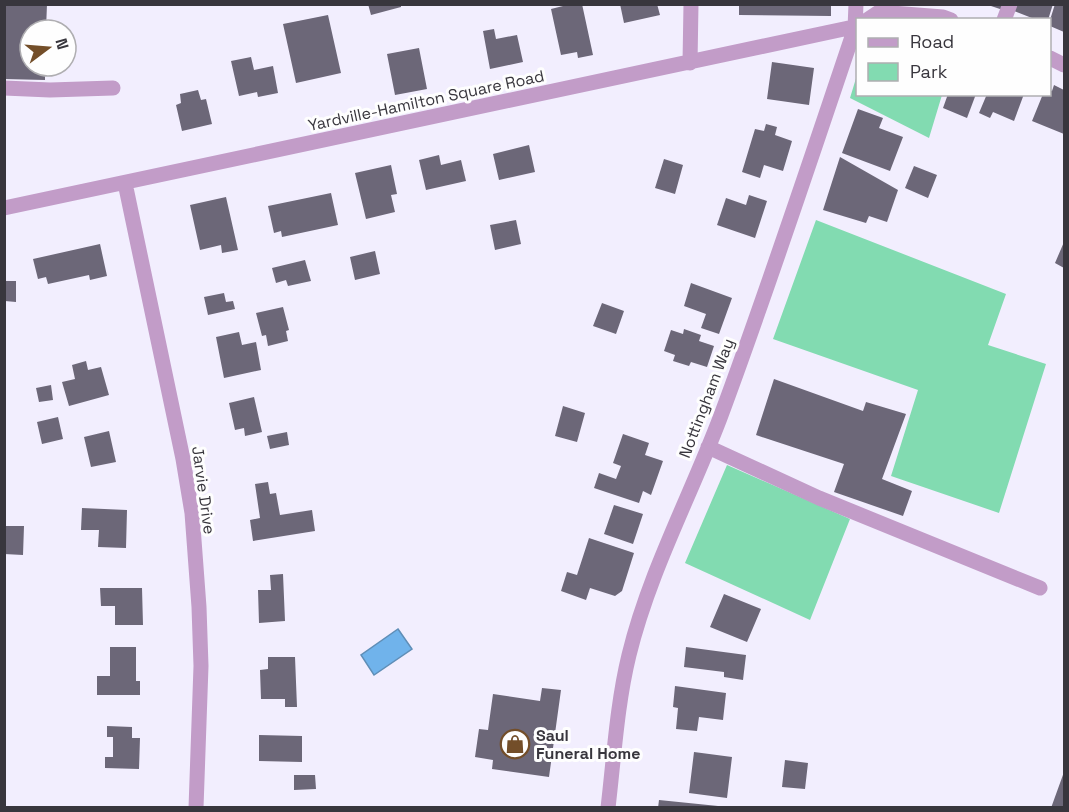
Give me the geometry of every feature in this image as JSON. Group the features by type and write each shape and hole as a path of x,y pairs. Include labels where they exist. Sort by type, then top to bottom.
{"street":[{"path":"690,63 691,4"},
{"name":"Yardville-Hamilton Square Road","path":"870,18 879,12 946,18"},
{"name":"Yardville-Hamilton Square Road","path":"4,208 690,63 856,25"},
{"name":"Nottingham Way","path":"608,807 629,655 646,597 708,447 856,35"},
{"path":"1051,58 1065,65"},
{"path":"4,88 113,88"},
{"name":"Jarvie Drive","path":"125,183 183,459 192,513 201,666 196,807"},
{"path":"708,447 819,498 1041,588"}],"green space":[{"path":"856,78 856,96 942,96 929,138 850,98"},
{"path":"816,220 1006,294 988,345 1046,364 999,513 891,476 918,390 773,339"},
{"path":"727,465 850,519 810,620 685,563"}],"water":[{"path":"398,629 412,649 374,675 361,655"}],"building":[{"path":"4,4 47,4 46,18 18,18 18,78 45,78 45,80 4,79"},
{"path":"368,4 401,4 401,7 371,15"},
{"path":"582,4 593,55 578,58 577,52 561,55 551,9"},
{"path":"620,4 657,4 660,15 624,23"},
{"path":"739,4 831,4 831,16 739,15"},
{"path":"985,4 1005,4 1003,10"},
{"path":"1016,4 1053,4 1049,18 1032,18 1014,11"},
{"path":"1055,4 1064,4 1064,32 1051,26 1051,18"},
{"path":"328,15 341,73 296,83 283,24"},
{"path":"494,29 496,39 517,35 523,62 490,69 483,31"},
{"path":"419,48 427,89 395,95 387,54"},
{"path":"251,57 254,70 273,66 278,93 258,97 257,92 239,96 231,61"},
{"path":"772,62 814,68 809,105 767,99"},
{"path":"1054,85 1064,90 1064,134 1032,121 1042,96 1051,96"},
{"path":"198,90 201,100 206,99 212,124 182,131 176,105 181,103 180,94"},
{"path":"947,96 975,96 967,118 943,108"},
{"path":"986,96 1023,96 1014,121 993,112 990,118 979,113"},
{"path":"858,109 883,118 879,128 903,137 890,171 842,153"},
{"path":"766,124 777,127 775,135 792,141 783,171 764,165 760,178 742,172 755,129 764,131"},
{"path":"529,145 535,172 499,180 493,154"},
{"path":"439,155 441,165 461,160 466,181 426,190 419,160"},
{"path":"840,157 898,190 887,222 869,216 866,223 823,210"},
{"path":"664,159 683,165 675,194 655,188"},
{"path":"391,165 397,194 391,195 395,212 366,219 355,173"},
{"path":"914,166 937,175 928,198 905,188"},
{"path":"331,193 338,225 282,237 281,231 274,233 268,206"},
{"path":"749,195 767,201 755,238 717,225 726,198 746,205"},
{"path":"226,197 238,250 222,253 221,245 200,250 190,205"},
{"path":"516,220 521,244 495,250 490,225"},
{"path":"1064,242 1064,268 1055,263"},
{"path":"100,244 107,276 90,280 89,275 48,284 46,277 38,279 33,259"},
{"path":"375,251 380,274 355,280 350,257"},
{"path":"305,260 311,281 288,286 286,280 276,283 272,268"},
{"path":"5,281 16,281 16,302 5,301"},
{"path":"691,283 732,298 719,334 701,328 706,314 684,306"},
{"path":"224,293 226,302 233,301 235,309 208,315 204,297"},
{"path":"602,303 624,311 616,334 593,326"},
{"path":"283,307 289,330 286,331 288,341 268,346 266,335 262,336 256,313"},
{"path":"684,329 701,335 699,341 714,346 707,367 691,362 689,366 673,361 675,355 664,351 671,330 683,334"},
{"path":"239,332 242,345 256,342 261,370 224,378 216,337"},
{"path":"86,361 88,370 101,367 109,395 69,406 62,382 75,379 72,365"},
{"path":"774,379 863,411 866,402 906,414 882,479 912,491 903,516 834,492 844,464 756,435"},
{"path":"51,385 53,400 39,402 36,388"},
{"path":"254,397 262,432 245,436 244,428 235,430 229,403"},
{"path":"563,406 585,413 577,442 555,436"},
{"path":"58,417 63,439 42,444 37,422"},
{"path":"109,431 116,462 91,467 84,437"},
{"path":"287,432 289,445 270,449 267,436"},
{"path":"623,434 649,443 645,455 663,461 651,495 643,491 639,503 594,488 599,473 616,479 621,466 613,463"},
{"path":"268,482 270,494 276,493 280,515 312,510 315,531 253,541 250,520 260,518 255,484"},
{"path":"614,505 643,514 633,544 604,534"},
{"path":"82,508 127,510 126,548 98,547 99,530 81,530"},
{"path":"4,526 24,526 23,555 4,554"},
{"path":"589,538 634,553 622,591 615,596 590,588 586,600 561,591 567,572 577,575"},
{"path":"283,574 285,621 259,623 258,590 271,590 270,575"},
{"path":"100,588 142,588 143,625 115,625 115,606 101,606"},
{"path":"724,594 761,609 747,642 710,627"},
{"path":"110,647 136,647 136,681 140,681 140,695 97,695 97,676 110,676"},
{"path":"686,647 746,655 743,680 724,677 724,672 684,667"},
{"path":"268,657 295,657 297,707 285,707 285,699 261,699 260,670 268,669"},
{"path":"675,686 726,693 723,720 699,717 697,731 676,729 678,708 673,707"},
{"name":"Saul Funeral Home","path":"542,688 561,690 549,777 492,769 493,760 475,757 479,729 488,730 493,694 540,701"},
{"path":"107,726 132,727 132,738 140,738 139,769 105,768 105,757 113,757 113,737 107,737"},
{"path":"259,735 302,736 302,762 259,761"},
{"path":"694,752 732,757 727,798 689,793"},
{"path":"785,760 808,763 805,789 782,787"},
{"path":"1064,772 1064,808 1051,808"},
{"path":"294,775 315,775 316,789 294,790"},
{"path":"659,800 718,806 718,808 658,808"}],"place":[{"name":"Saul Funeral Home","path":"515,744"}]}
